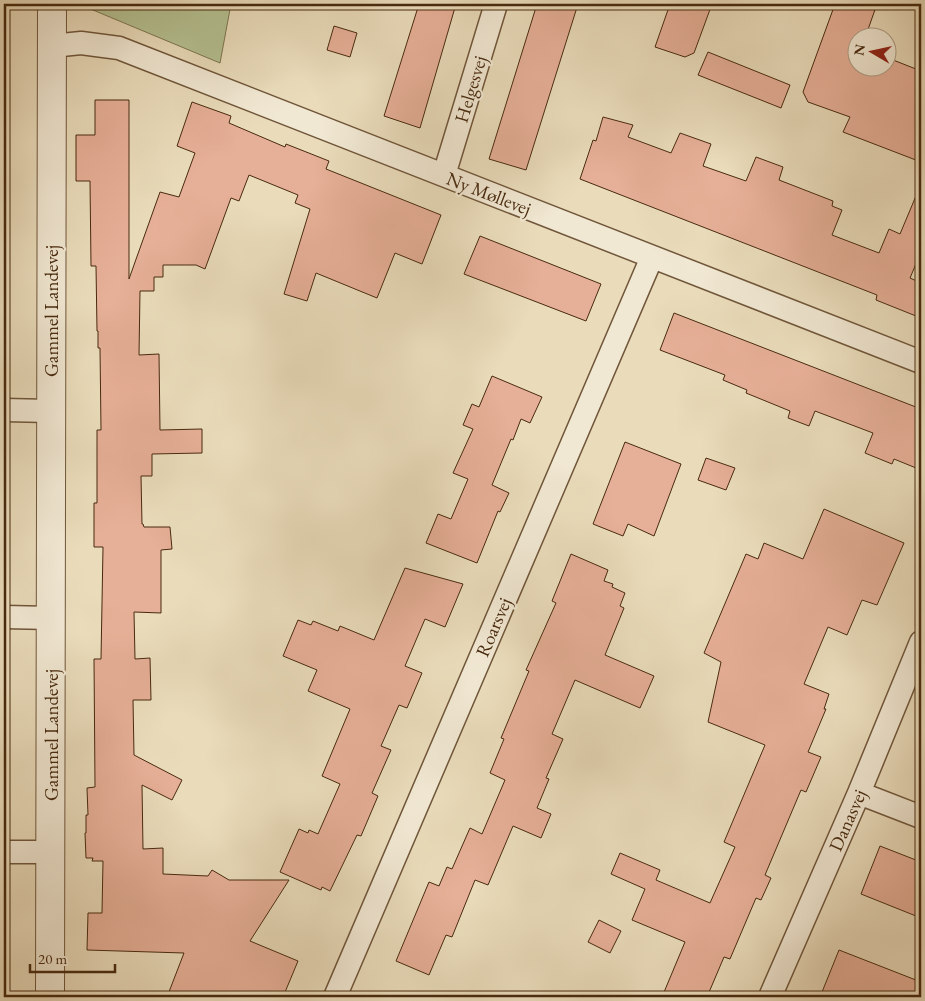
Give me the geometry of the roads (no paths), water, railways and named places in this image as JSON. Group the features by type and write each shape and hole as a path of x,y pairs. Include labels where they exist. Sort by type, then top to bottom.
{"street":[{"name":"Gammel Landevej","path":"50,997 52,4"},
{"name":"Helgesvej","path":"444,175 496,4"},
{"name":"Ny Møllevej","path":"52,46 82,43 119,48 921,362"},
{"name":"Roarsvej","path":"335,997 652,257"},
{"path":"4,410 50,410"},
{"path":"4,617 52,618"},
{"name":"Danasvej","path":"770,997 859,793 921,642"},
{"path":"859,793 921,817"},
{"path":"4,852 51,852"}]}
